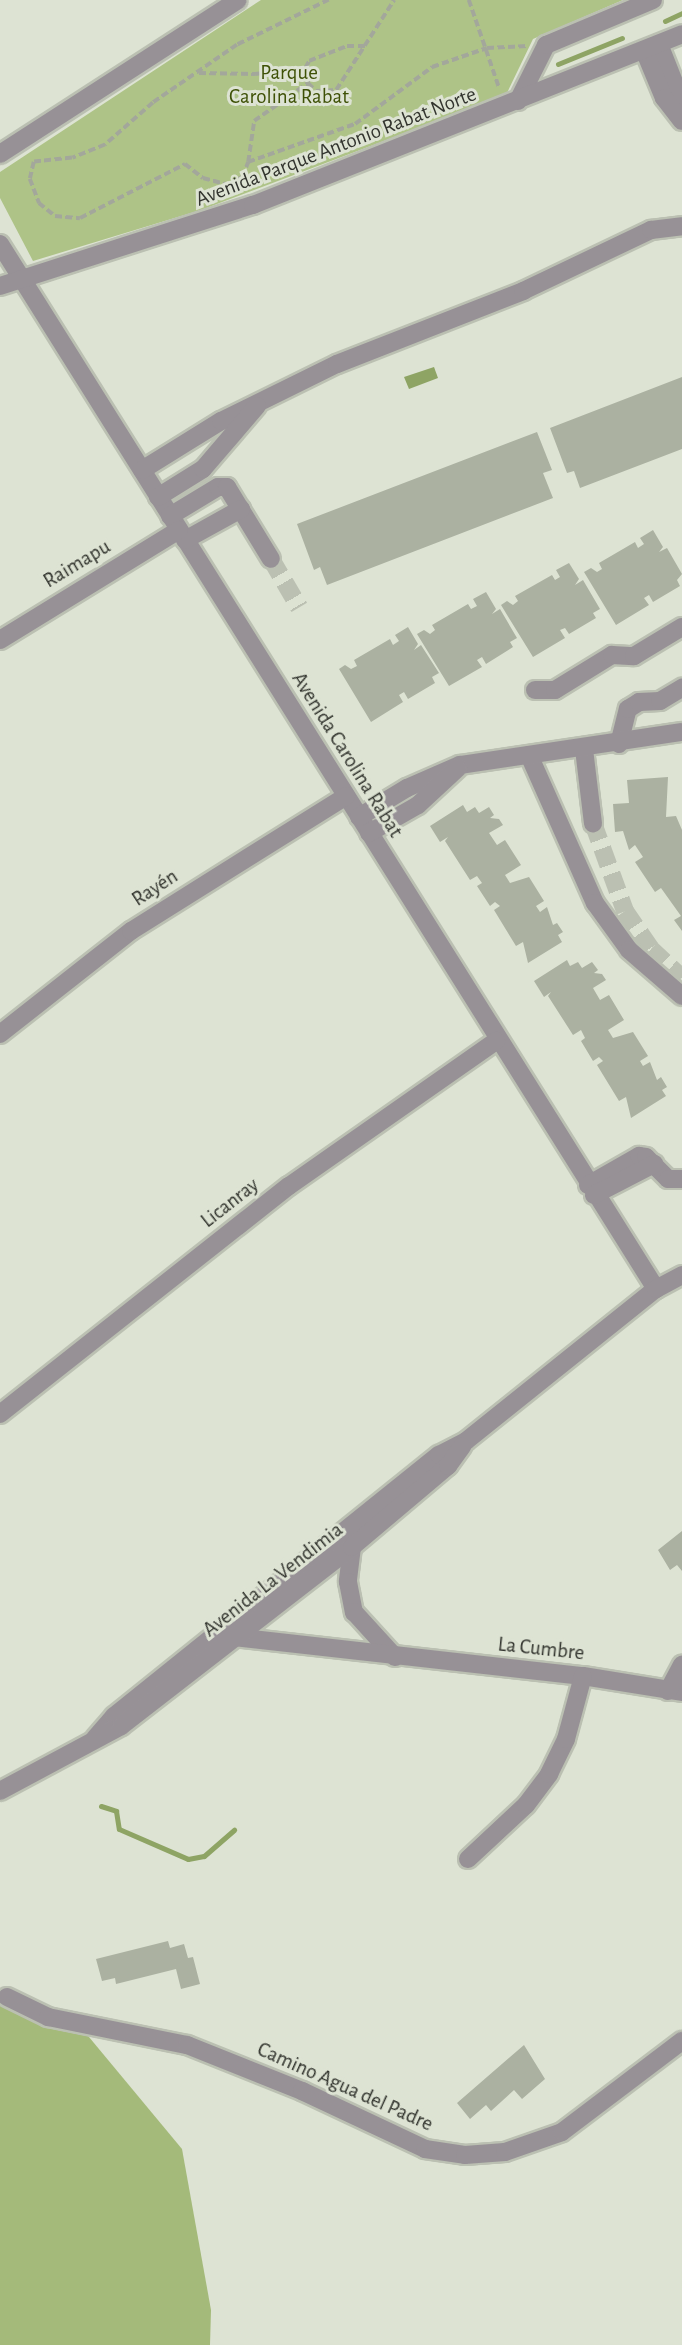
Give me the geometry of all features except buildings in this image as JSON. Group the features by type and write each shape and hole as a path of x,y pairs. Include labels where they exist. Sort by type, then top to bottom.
{"street":[{"path":"0,154 238,0"},
{"path":"512,104 545,45 653,0"},
{"name":"Avenida Parque Antonio Rabat Norte","path":"0,286 253,205 682,34"},
{"path":"651,47 682,103"},
{"path":"651,47 664,98 682,121"},
{"path":"142,470 261,401 337,364 523,291 651,230 682,226"},
{"name":"Avenida Carolina Rabat","path":"0,244 496,1041 656,1289"},
{"path":"158,497 203,469 261,401"},
{"path":"178,529 218,487 227,487 271,559"},
{"path":"178,529 240,509"},
{"name":"Raimapu","path":"0,640 178,529"},
{"path":"535,690 555,690 612,655 634,656 682,627"},
{"path":"619,744 628,709 639,702 660,701 682,688"},
{"path":"359,817 407,788 460,765 619,744 682,732"},
{"path":"584,748 593,823"},
{"path":"528,755 595,903 629,950 682,996"},
{"path":"369,833 418,805 460,765"},
{"name":"Rayén","path":"0,1034 131,931 346,796"},
{"name":"Licanray","path":"0,1414 289,1186 496,1041"},
{"path":"591,1190 639,1156 654,1164 668,1179 682,1179"},
{"name":"Avenida La Vendimia","path":"95,1738 114,1716 439,1455 466,1441 656,1289 682,1275"},
{"name":"Avenida La Vendimia","path":"0,1791 33,1776 95,1738 121,1726 352,1547 448,1466 466,1441"},
{"path":"352,1547 348,1582 354,1612 395,1657"},
{"name":"La Cumbre","path":"216,1634 395,1657 583,1676 675,1691"},
{"path":"675,1691 682,1665"},
{"path":"468,1859 526,1805 549,1774 566,1739 583,1676"},
{"path":"0,1780 33,1776"},
{"name":"Camino Agua del Padre","path":"7,1997 48,2017 187,2045 302,2091 425,2149 465,2155 505,2152 562,2132 682,2042"}],"path":[{"path":"308,83 254,121 248,162 242,177 229,185 198,175 190,165 180,165 80,218 55,216 35,196 30,170 34,162 72,158 105,145 237,45 329,0"},
{"path":"366,46 338,49 309,61 305,68 308,83 316,91 336,90 366,46 394,0"},
{"path":"469,0 512,104"},
{"path":"248,162 355,124 424,72 487,48 545,45"},
{"path":"198,72 255,74 305,68"}],"green space":[{"name":"Parque Carolina Rabat","path":"261,0 623,0 533,39 506,95 201,210 33,261 0,198 0,172"}],"shaded area":[{"path":"434,367 438,378 409,389 404,377"},
{"path":"0,2000 84,2031 182,2149 211,2310 210,2345 0,2345"}],"waterway":[{"path":"665,21 682,13"},
{"path":"558,64 622,38"},
{"path":"101,1806 116,1811 119,1829 188,1859 204,1856 234,1830"}],"tunnel":[{"path":"271,559 299,607"},
{"path":"593,823 625,911 651,949 682,978"}]}
